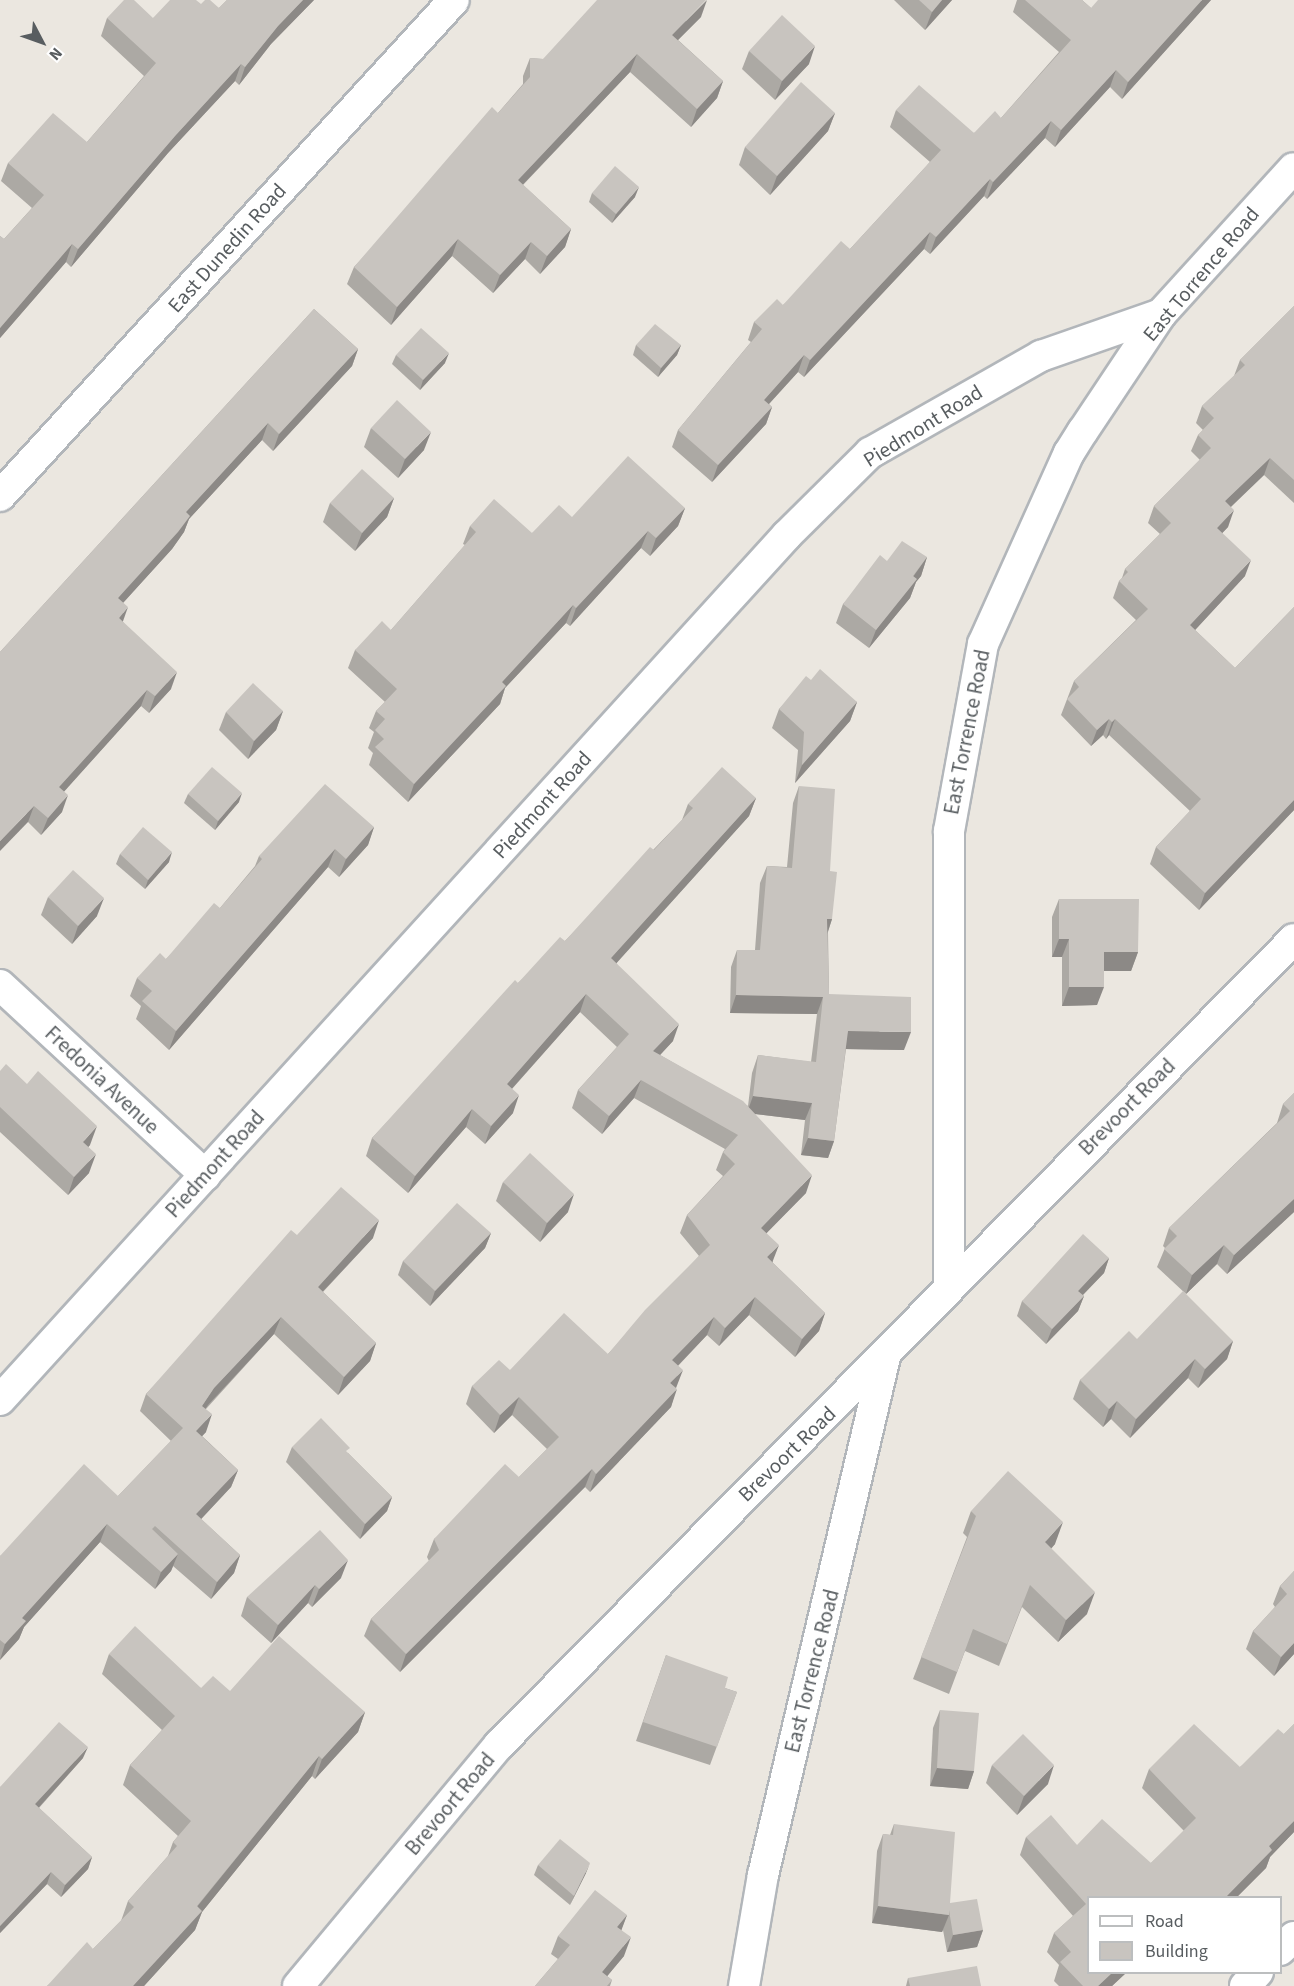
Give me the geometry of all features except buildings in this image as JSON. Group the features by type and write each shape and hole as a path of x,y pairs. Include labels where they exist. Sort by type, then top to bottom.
{"street":[{"name":"East Dunedin Road","path":"0,496 454,0"},
{"name":"East Torrence Road","path":"949,1285 949,831 983,644 1069,453 1161,314 1294,168"},
{"name":"Piedmont Road","path":"0,1400 787,535 870,453 1041,356 1161,314"},
{"name":"Brevoort Road","path":"298,1986 499,1745 621,1618 885,1357 949,1285 1294,939"},
{"name":"Fredonia Avenue","path":"0,985 205,1175"},
{"name":"East Torrence Road","path":"744,1986 763,1875 885,1357"},
{"path":"1282,1949 1294,1937"},
{"path":"1245,1986 1256,1974"}]}
